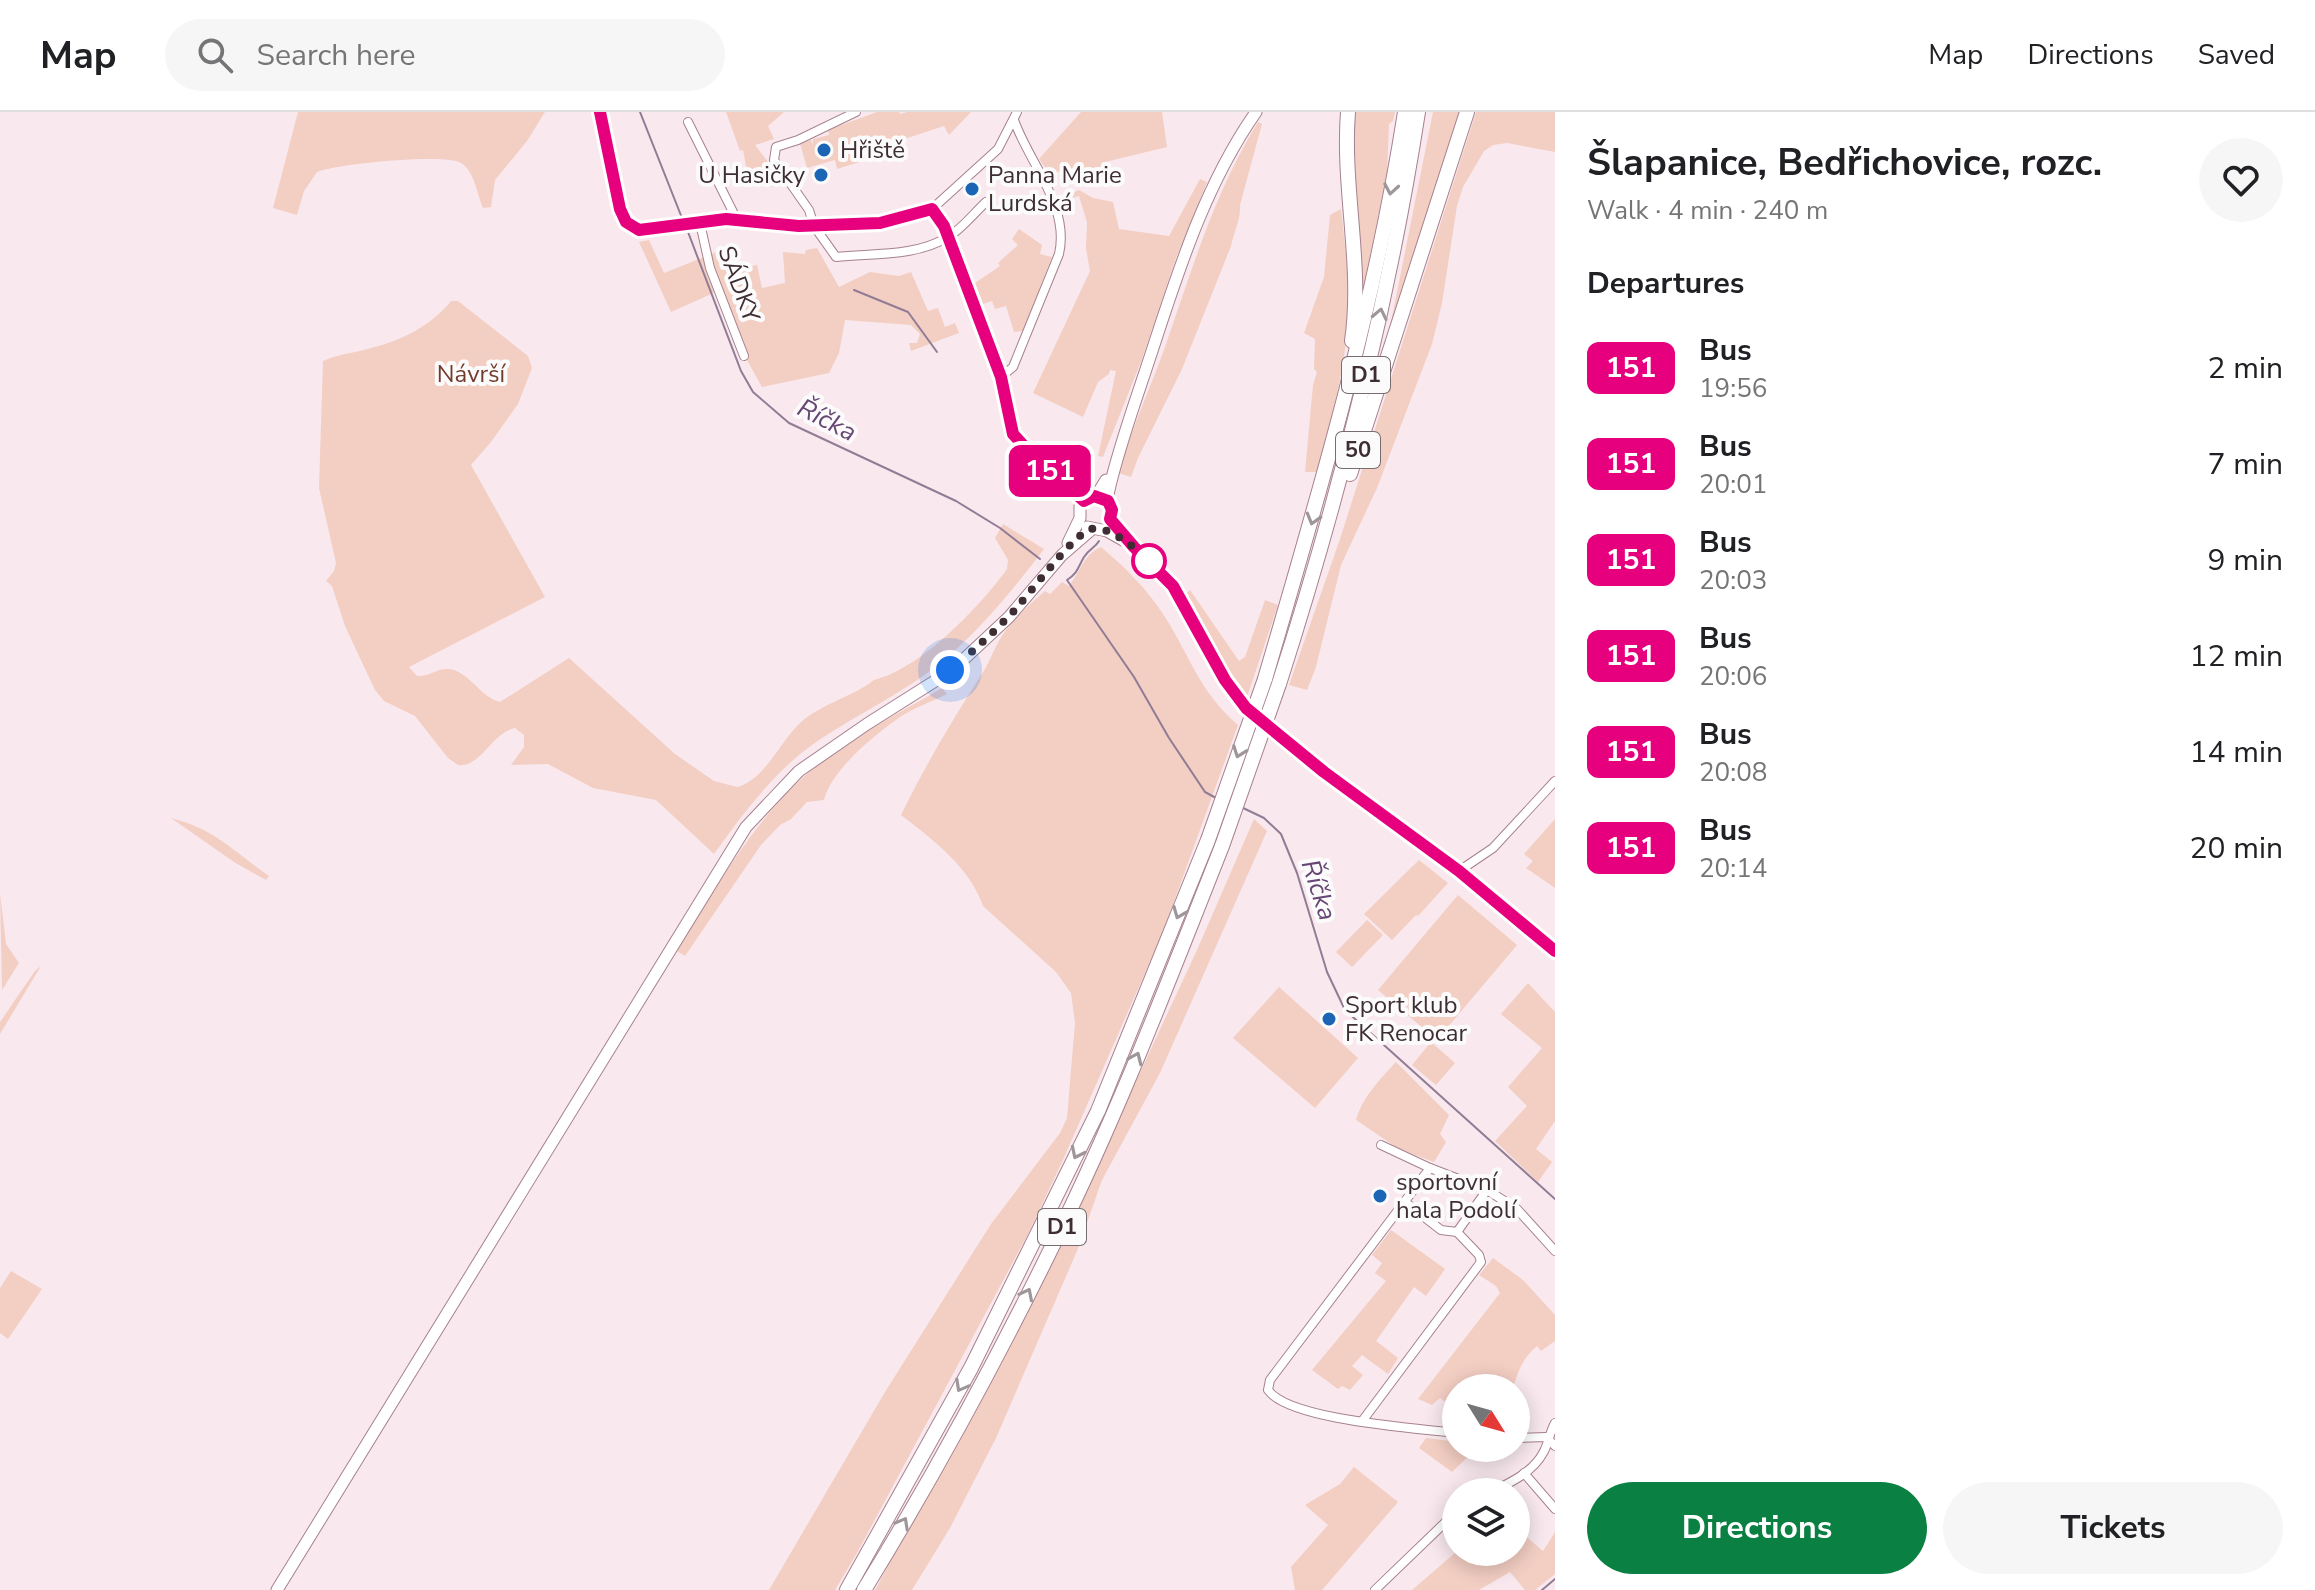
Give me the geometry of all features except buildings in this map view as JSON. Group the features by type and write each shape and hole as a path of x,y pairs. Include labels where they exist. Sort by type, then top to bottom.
{"highway":[{"name":"50","path":"1334,444 1353,329 1352,237 1346,164 1348,112"},
{"name":"D1","path":"864,1590 986,1375 1068,1215 1157,1010 1272,681 1370,296 1405,112"},
{"name":"D1","path":"1272,681 1296,633 1341,474 1370,359 1418,112"},
{"name":"50","path":"1296,633 1320,569 1467,112"},
{"name":"D1","path":"847,1590 971,1368 1084,1139 1215,843"}],"main road":[{"path":"600,112 620,209 626,222 636,229 650,231 733,219 814,226 880,223 932,209 944,226 1001,377 1013,434 1034,457 1089,498 1108,501"},
{"path":"277,1590 746,827 799,771 963,660 1009,617 1062,555 1110,519 1112,510 1108,501 1118,454 1176,280 1228,157 1256,112"},
{"path":"1062,555 1080,518 1080,506 1101,490 1118,454"},
{"path":"1080,518 1134,547"},
{"path":"1110,519 1161,572 1182,599 1225,680 1246,708"},
{"path":"1272,731 1459,871 1555,952"}],"street":[{"path":"856,112 798,140 776,147 773,153 774,160 809,210 814,226 836,257 876,252 897,255 948,237 986,202"},
{"path":"1001,377 1013,367 1063,238 1042,174 1020,137 1016,116"},
{"path":"932,209 998,149 1016,116"},
{"path":"688,122 733,212 733,219"},
{"path":"1005,139 1020,137"},
{"name":"SÁDKY","path":"700,223 710,268 744,356"},
{"path":"1459,871 1493,848 1555,781"},
{"path":"1381,1145 1487,1190 1517,1209 1555,1251"},
{"path":"1430,1168 1270,1380 1268,1390 1285,1404 1327,1416 1442,1431"},
{"path":"1457,1232 1487,1190"},
{"path":"1363,1420 1481,1262 1479,1255 1457,1232 1441,1230 1405,1202"},
{"path":"1515,1478 1544,1452 1546,1437 1555,1423"},
{"path":"1530,1438 1546,1437 1555,1446"},
{"path":"1524,1473 1555,1509"},
{"path":"1375,1590 1442,1525"}],"green space":[{"path":"298,112 545,112 527,141 495,180 491,207 483,208 473,178 461,163 414,159 317,172 304,191 297,215 273,208"},
{"path":"726,112 784,112 768,126 774,139 755,145 787,187 750,186 743,150 740,151"},
{"path":"877,112 971,112 949,135 944,126 862,153 863,161 837,169 835,160 807,168 800,143 811,140 813,145 813,139 829,135 828,130"},
{"path":"1081,112 1162,112 1167,147 1105,162 1102,186 1087,185 1081,166 1050,174 1039,159"},
{"path":"1354,112 1395,112 1389,124 1387,173 1364,286 1361,286 1353,165"},
{"path":"1433,112 1461,112 1392,328 1390,327"},
{"path":"1476,112 1555,112 1555,152 1507,143 1493,145 1484,151 1463,187 1432,344 1377,488 1341,565 1316,667 1307,690 1289,685 1340,539"},
{"path":"1258,122 1262,124 1231,246 1182,369 1131,477 1118,473 1205,232 1228,177"},
{"path":"1200,179 1207,182 1176,258 1142,359 1103,457 1098,456 1116,371 1110,370 1098,382 1083,417 1033,393 1090,271 1086,248 1087,222 1079,196 1058,202 1057,199 1079,190 1093,198 1113,202 1119,229 1169,236"},
{"path":"1341,209 1348,292 1344,359 1317,472 1305,472 1313,385 1317,372 1314,369 1315,339 1304,333 1324,277 1330,215"},
{"path":"1019,229 1042,245 1040,254 1052,257 1023,331 1014,332 1006,306 995,309 992,301 983,304 975,283 1000,266 998,263 1018,245 1012,239"},
{"path":"649,240 664,273 724,249 732,271 757,265 762,288 785,283 783,252 805,254 806,250 817,248 839,287 870,272 899,276 911,272 928,311 938,308 945,327 955,323 959,333 911,351 909,343 917,343 920,334 911,325 845,320 839,353 829,373 762,387 718,291 671,312 639,242"},
{"name":"Návrší","path":"451,301 458,301 528,356 532,368 518,404 471,465 545,597 409,667 417,676 445,669 456,671 500,702 569,658 675,754 714,781 737,787 747,783 763,769 806,718 910,664 965,618 1007,569 1008,560 995,538 1003,524 1044,549 1000,604 951,654 918,679 829,733 784,768 714,854 656,800 593,788 548,764 511,765 524,747 524,735 515,728 500,736 473,761 458,765 448,758 415,716 384,701 375,690 345,626 332,586 326,581 336,563 319,488 323,361 404,336 425,325"},
{"path":"1101,547 1151,597 1205,687 1238,725 1163,932 1062,1162 1027,1236 857,1553 835,1590 769,1590 885,1392 991,1224 1060,1133 1067,1118 1075,1023 1071,993 1056,972 983,906 960,866 901,815 930,759 1006,630 1045,591 1050,594 1062,582 1069,586 1086,559"},
{"path":"1190,590 1239,661 1245,657 1265,600 1278,605 1246,700 1186,594"},
{"path":"942,688 947,694 902,716 865,745 835,778 824,800 807,802 791,819 780,825 761,845 685,956 677,951 758,826 798,782 850,742"},
{"path":"171,818 212,835 269,876 266,880 234,862"},
{"path":"1254,819 1267,831 1160,1073 1102,1180 1077,1251 996,1438 950,1528 912,1590 875,1590 1056,1253 1197,950"},
{"path":"1555,819 1555,888 1526,868 1533,861 1524,854"},
{"path":"1419,860 1448,883 1392,940 1364,914"},
{"path":"0,893 6,944 19,963 2,990"},
{"path":"1458,895 1517,945 1437,1040 1378,990"},
{"path":"1367,920 1383,935 1352,967 1336,952"},
{"path":"41,966 0,1034 0,1022"},
{"path":"1528,983 1555,1012 1555,1121 1536,1149 1552,1162 1538,1182 1495,1141 1527,1106 1508,1087 1542,1048 1501,1014"},
{"path":"1279,987 1358,1058 1315,1108 1233,1038"},
{"path":"1431,1042 1455,1063 1436,1085 1412,1065"},
{"path":"1396,1062 1449,1115 1440,1134 1446,1142 1434,1162 1399,1149 1356,1120 1367,1096"},
{"path":"1391,1230 1445,1269 1426,1296 1414,1287 1376,1341 1398,1358 1388,1374 1362,1355 1352,1366 1363,1375 1350,1390 1342,1386 1338,1389 1312,1370 1386,1281 1375,1273 1382,1263 1372,1255"},
{"path":"1493,1258 1523,1280 1555,1315 1555,1341 1541,1351 1537,1346 1518,1374 1442,1374 1442,1399 1432,1405 1418,1399 1500,1293 1496,1286 1479,1275"},
{"path":"11,1271 42,1289 8,1339 0,1333 0,1288"},
{"path":"1426,1438 1442,1440 1442,1462 1462,1462 1452,1472 1419,1448"},
{"path":"1354,1467 1398,1502 1322,1590 1295,1590 1291,1567 1328,1525 1305,1505 1340,1484"},
{"path":"1555,1532 1555,1574 1535,1590 1525,1590 1510,1572 1479,1590 1412,1590 1442,1564 1530,1566 1530,1540 1543,1551"}],"waterway":[{"name":"Říčka","path":"640,112 682,218"},
{"name":"Říčka","path":"688,232 741,371 753,392 789,423 956,501 1000,528 1040,559"},
{"path":"854,290 908,312 937,352"},
{"name":"Říčka","path":"1099,541 1067,580 1134,677 1205,792 1216,798"},
{"name":"Říčka","path":"1241,807 1264,818 1281,834 1297,873 1327,972 1345,1010 1555,1199"},
{"path":"1542,1590 1555,1579"}],"bus line":[{"name":"151","path":"600,112 620,209 626,222 639,230 726,219 799,226 880,223 932,209 944,226 1001,377 1009,426 1018,442 1084,501 1094,496 1108,501 1112,510 1110,519 1173,586 1225,680 1246,708 1324,772 1459,871 1555,951"}],"place":[{"name":"Hřiště","path":"824,150"},
{"name":"U Hasičky","path":"821,175"},
{"name":"Panna Marie Lurdská","path":"972,189"},
{"name":"Sport klub FK Renocar","path":"1329,1019"},
{"name":"sportovní hala Podolí","path":"1380,1196"}],"route":[{"path":"950,670 1009,617 1087,531 1099,528 1107,531 1134,547 1149,561"}]}
